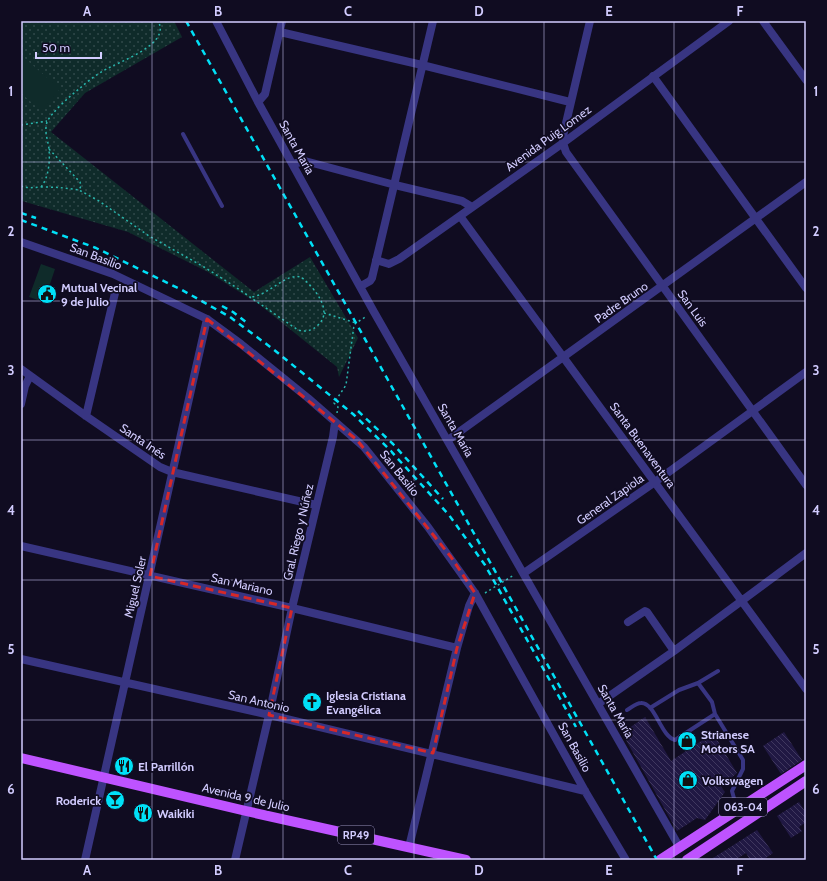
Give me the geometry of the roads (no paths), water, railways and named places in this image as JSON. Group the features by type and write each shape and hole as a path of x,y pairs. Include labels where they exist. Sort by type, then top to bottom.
{"main road":[{"name":"Avenida 9 de Julio","path":"21,758 246,811 409,846 466,860"},
{"name":"063-04","path":"660,860 741,809 806,765"},
{"name":"063-04","path":"687,860 806,781"}],"street":[{"name":"Santa María","path":"216,21 258,102 374,312 680,848"},
{"path":"258,102 265,94 282,21"},
{"path":"361,286 370,281 372,278 433,21"},
{"path":"563,143 570,102 590,21"},
{"name":"Avenida Puig Lomez","path":"376,260 385,263 394,263 563,143 729,21"},
{"path":"763,21 806,80"},
{"path":"280,32 422,65 570,102"},
{"path":"653,76 806,288"},
{"name":"San Luis","path":"563,143 566,152 806,485"},
{"path":"293,164 305,161 462,201 472,207"},
{"name":"Padre Bruno","path":"448,440 663,287 806,182"},
{"name":"Santa Buenaventura","path":"460,216 806,689"},
{"name":"San Basilio","path":"21,242 112,274 207,319 241,344 308,398 364,447 451,557 476,595 585,791 626,860"},
{"path":"86,416 115,293"},
{"name":"Miguel Soler","path":"85,860 207,319"},
{"name":"Santa Inés","path":"21,369 155,464 172,472 316,505"},
{"name":"General Zapiola","path":"524,573 655,482 806,372"},
{"path":"21,404 25,386 30,376"},
{"name":"Gral. Riego y Núñez","path":"235,860 292,608 333,437 335,422"},
{"name":"San Mariano","path":"21,546 292,608 457,648"},
{"path":"598,704 674,651 806,553"},
{"path":"409,846 433,753 457,648 469,606 476,595"},
{"path":"628,622 645,611 647,612 674,651"},
{"name":"San Antonio","path":"21,659 433,753 585,791"}],"lane":[{"path":"183,134 222,206"},
{"path":"650,708 679,690 698,683 718,671"},
{"path":"698,683 712,702 715,714 743,760 743,769 732,791 736,802 741,809"},
{"path":"627,710 642,703 646,704 669,737 675,740 715,714"}],"railway":[{"path":"186,21 657,860"},
{"path":"21,213 36,218"},
{"path":"21,220 96,248 182,290 230,317 273,349 353,414 389,449 449,515 485,565 576,727"},
{"path":"222,306 246,322"},
{"path":"358,411 393,444 443,499"}],"place":[{"name":"Mutual Vecinal 9 de Julio","path":"47,294"},
{"name":"Iglesia Cristiana Evangélica","path":"312,702"},
{"name":"Strianese Motors SA","path":"687,741"},
{"name":"El Parrillón","path":"124,766"},
{"name":"Volkswagen","path":"688,780"},
{"name":"Roderick","path":"115,800"},
{"name":"Waikiki","path":"143,813"}]}
